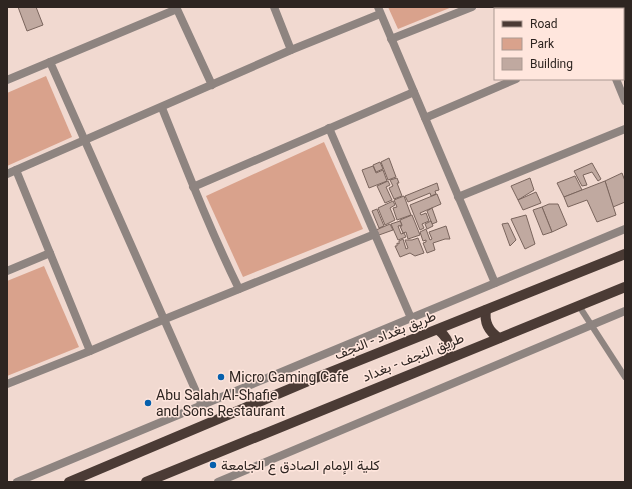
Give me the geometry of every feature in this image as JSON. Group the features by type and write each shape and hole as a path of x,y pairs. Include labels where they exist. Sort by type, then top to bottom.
{"main road":[{"name":"طريق بغداد - النجف","path":"68,482 318,377 625,254"},
{"name":"طريق النجف - بغداد","path":"146,482 625,287"},
{"path":"486,310 485,316 487,326 494,335 499,338"},
{"path":"438,330 446,337 448,342 450,353 448,358"}],"street":[{"path":"274,7 291,50"},
{"path":"391,39 472,7"},
{"path":"7,80 176,8 212,85"},
{"path":"7,174 162,108 379,10 495,284"},
{"path":"50,62 202,405"},
{"path":"425,118 514,80"},
{"path":"616,80 625,101"},
{"path":"193,186 414,92"},
{"path":"162,108 193,186 239,289"},
{"path":"330,128 411,318"},
{"path":"458,197 625,129"},
{"path":"16,170 90,351"},
{"path":"17,482 625,229"},
{"path":"7,384 375,234"},
{"path":"7,271 50,253"},
{"path":"218,482 228,480 625,311"}],"lane":[{"path":"579,306 590,326 606,347 625,377"}],"green space":[{"path":"388,7 452,7 398,29"},
{"path":"46,76 72,137 7,166 7,93"},
{"path":"324,142 363,229 243,277 206,196"},
{"path":"44,266 79,347 7,376 7,281"}],"building":[{"path":"18,7 36,7 43,25 27,31"},
{"path":"625,7 625,17 624,8 616,8"},
{"path":"389,158 396,177 388,180 381,162"},
{"path":"380,162 383,169 376,172 373,165"},
{"path":"592,163 601,179 598,181 592,172 583,175 587,185 582,186 574,171"},
{"path":"373,166 376,173 383,170 387,181 369,188 362,170"},
{"path":"622,173 625,181 625,202 613,207 605,181"},
{"path":"575,176 582,190 564,197 557,183"},
{"path":"397,178 399,183 397,183 402,196 394,199 389,188 393,186 390,180"},
{"path":"530,178 534,190 518,200 511,186"},
{"path":"388,181 390,185 386,187 392,200 385,203 377,186"},
{"path":"605,181 616,215 597,222 587,200 568,207 564,197"},
{"path":"437,183 439,190 435,191 436,194 431,196 430,193 408,202 405,196"},
{"path":"536,192 541,203 523,210 518,200"},
{"path":"437,194 441,204 420,213 421,215 426,213 429,221 422,224 424,228 420,230 410,205"},
{"path":"404,196 411,215 397,220 393,208 397,207 394,200"},
{"path":"393,201 395,205 390,208 395,220 385,225 378,208"},
{"path":"549,204 558,204 567,225 552,232 542,207"},
{"path":"542,207 552,232 543,235 533,210"},
{"path":"432,208 437,222 432,224 427,211"},
{"path":"377,209 384,226 379,228 372,211"},
{"path":"412,215 420,235 408,239 406,232 403,233 400,226 402,226 400,220"},
{"path":"526,215 535,244 525,249 511,219"},
{"path":"400,221 402,225 398,226 401,234 404,233 406,237 398,240 391,224"},
{"path":"431,221 433,226 427,229 425,224"},
{"path":"508,223 516,240 510,246 502,224"},
{"path":"390,224 393,230 379,235 376,230"},
{"path":"446,226 450,239 433,243 435,250 427,253 423,243 426,242 426,240 423,241 420,232 426,229 430,240 432,239 429,232"},
{"path":"418,238 424,253 415,256 410,253 400,257 395,246 397,246 397,243 399,244 399,241 403,239 406,249 408,248 405,240"}],"place":[{"name":"Micro Gaming Cafe","path":"221,377"},
{"name":"Abu Salah Al-Shafie and Sons Restaurant","path":"148,403"},
{"name":"كلية الإمام الصادق ع الجامعة","path":"213,465"}]}
